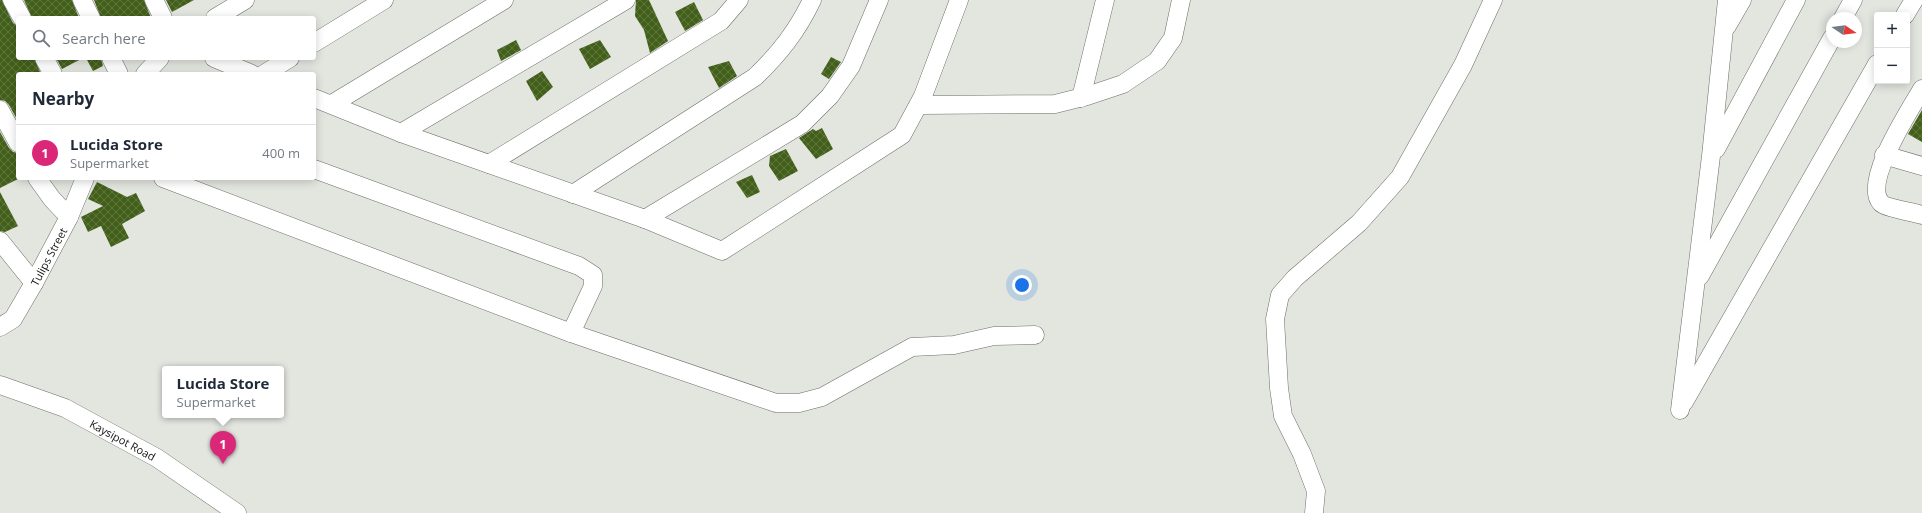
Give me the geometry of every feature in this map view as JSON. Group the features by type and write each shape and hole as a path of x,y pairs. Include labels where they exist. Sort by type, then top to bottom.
{"street":[{"path":"12,0 21,16"},
{"path":"82,0 90,16"},
{"path":"154,0 162,16"},
{"path":"316,42 384,0"},
{"path":"332,104 504,0"},
{"path":"402,133 626,0"},
{"path":"489,164 721,21 739,0"},
{"path":"573,194 756,77 780,52 801,23 812,0"},
{"path":"645,219 802,124 830,96 852,66 879,0"},
{"path":"316,99 402,133 645,219 722,251 902,135 919,105 959,0"},
{"path":"1081,98 1105,0"},
{"path":"919,105 1055,104 1081,98 1123,84 1158,61 1173,38 1181,0"},
{"path":"1314,513 1316,491 1302,454 1283,416 1279,388 1275,319 1280,296 1295,278 1360,224 1400,177 1463,65 1493,0"},
{"path":"1727,0 1711,156 1680,410 1874,69"},
{"path":"1723,34 1742,0"},
{"path":"1711,156 1796,0"},
{"path":"1846,12 1853,0"},
{"path":"1907,12 1914,0"},
{"path":"218,16 239,1"},
{"path":"1695,285 1826,48"},
{"path":"45,60 52,72"},
{"path":"112,60 118,72"},
{"path":"147,72 158,60"},
{"path":"219,60 247,72"},
{"path":"267,72 287,60"},
{"path":"1922,89 1884,155 1876,191 1877,198 1884,205 1922,214"},
{"path":"0,110 16,139"},
{"path":"1884,155 1922,166"},
{"path":"316,170 572,263 593,275 593,286 571,333"},
{"path":"38,180 52,199 69,217"},
{"name":"Tulips Street","path":"0,327 13,319 34,283 69,217 84,180"},
{"path":"168,180 571,333 776,403 799,403 822,397 912,347 954,345 994,336 1035,335"},
{"path":"0,241 34,283"},
{"name":"Kaysipot Road","path":"0,385 65,408 157,458 237,513"}],"building":[{"path":"0,0 2,0 13,23 16,25 16,60 35,60 40,72 16,72 16,117 9,105 5,101 0,100"},
{"path":"24,0 72,0 78,16 31,16"},
{"path":"94,0 144,0 150,16 100,16"},
{"path":"166,0 194,0 172,12"},
{"path":"636,0 649,0 668,41 650,53 644,30 635,16"},
{"path":"694,2 703,20 685,31 675,12"},
{"path":"516,40 521,50 501,61 497,50"},
{"path":"600,40 611,57 590,69 579,49"},
{"path":"831,57 841,62 829,79 821,74"},
{"path":"57,60 79,60 62,69"},
{"path":"87,60 102,60 103,66 93,71"},
{"path":"729,61 737,76 719,88 708,67"},
{"path":"542,71 553,87 537,101 526,81"},
{"path":"1922,110 1922,142 1908,134"},
{"path":"822,128 833,149 816,159 799,138 813,129 816,131"},
{"path":"0,132 9,148 16,153 16,180 0,188"},
{"path":"786,149 798,171 779,181 769,166 770,156"},
{"path":"752,175 760,192 747,198 736,182"},
{"path":"97,182 127,197 136,193 145,211 122,224 129,238 111,247 101,226 88,232 81,217 103,206 88,199"},
{"path":"0,192 18,226 5,232 0,231"}],"place":[{"name":"Lucida Store","path":"223,464"}]}
